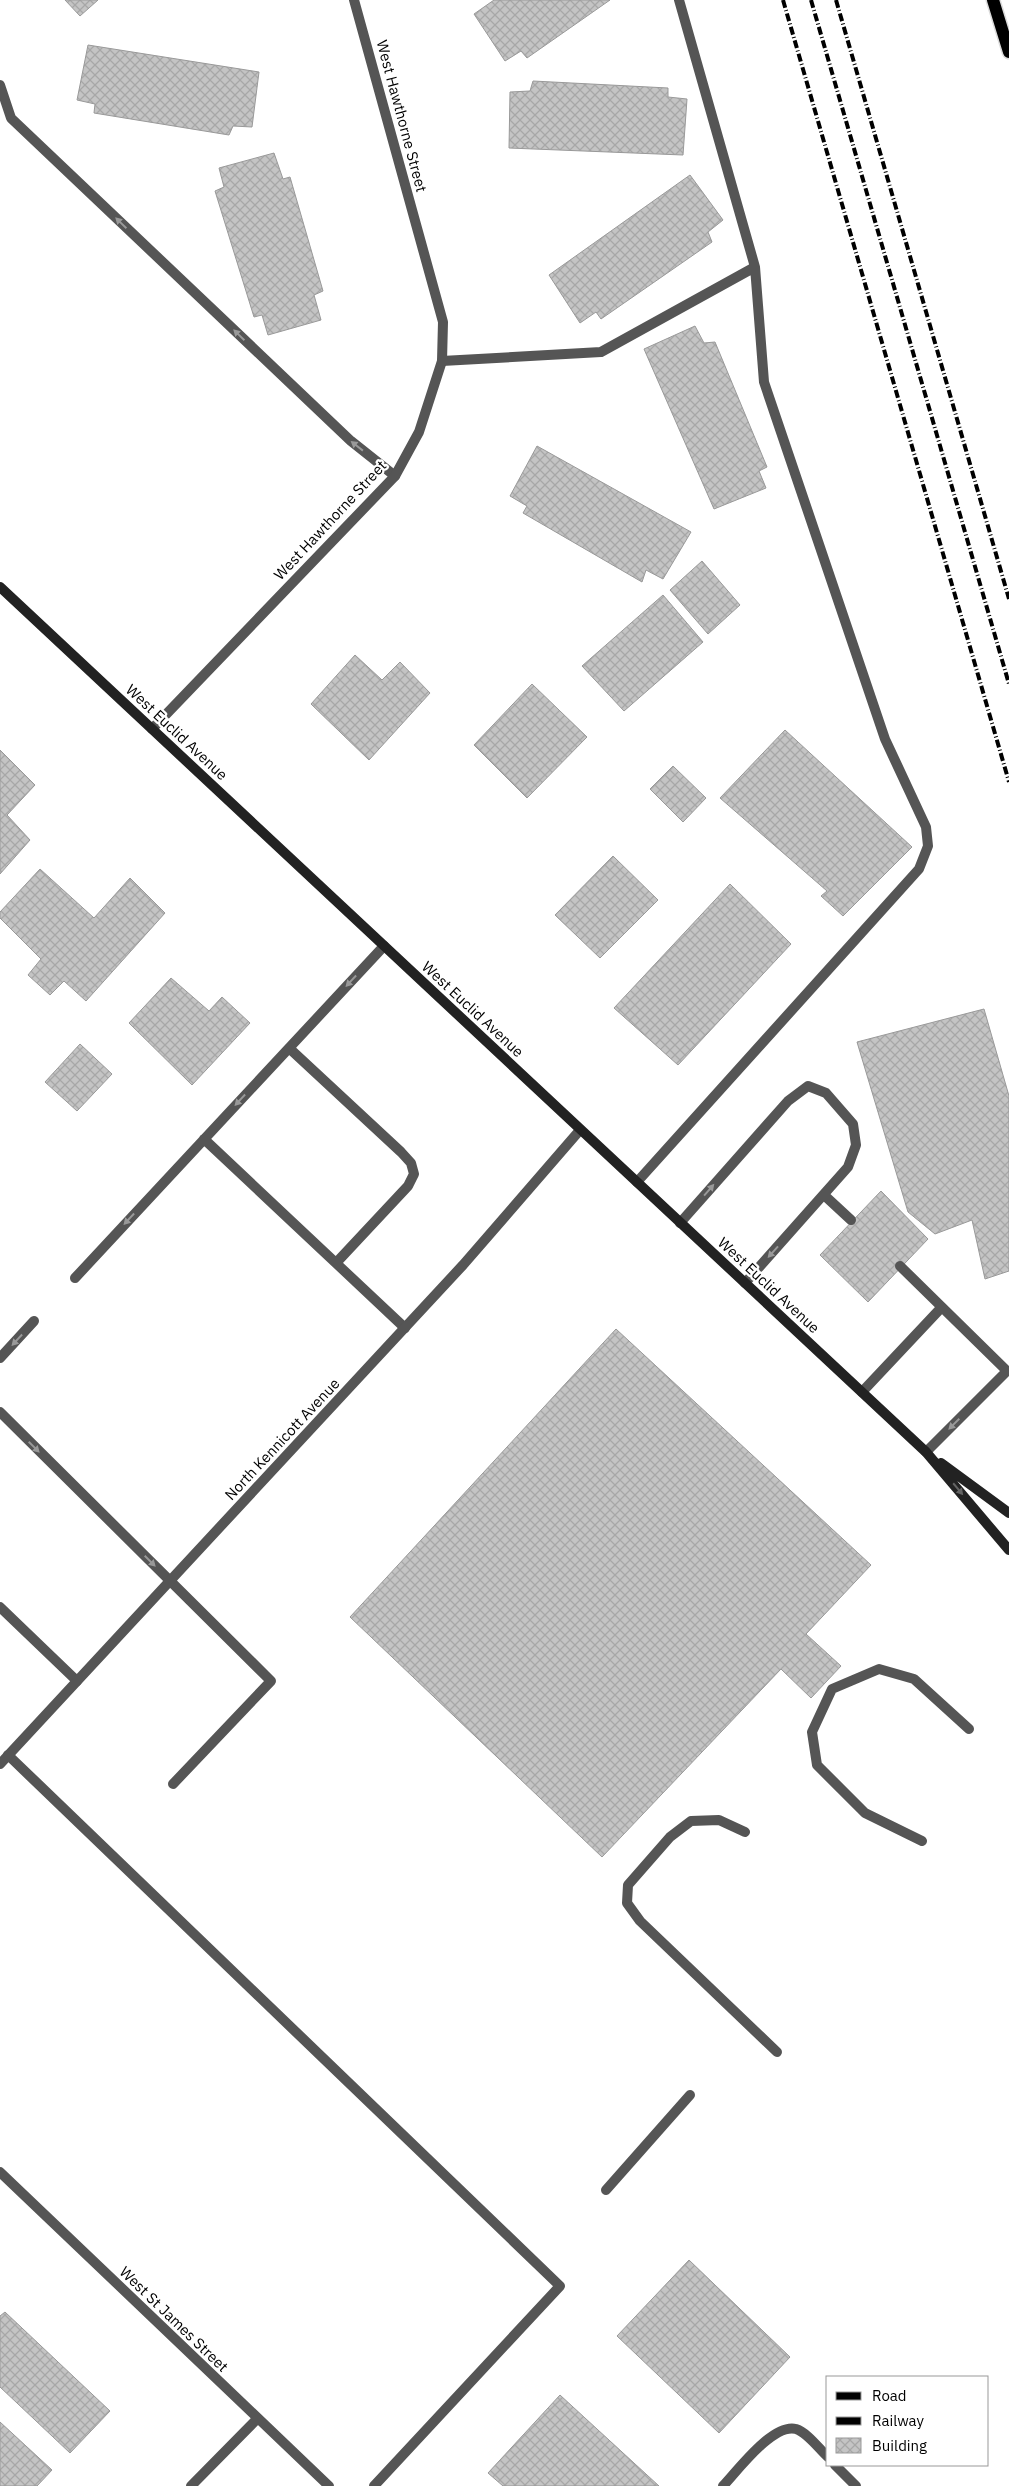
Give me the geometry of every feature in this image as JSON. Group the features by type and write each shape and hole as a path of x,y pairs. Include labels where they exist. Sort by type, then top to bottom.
{"main road":[{"path":"993,0 1009,52"},
{"name":"West Euclid Avenue","path":"0,588 926,1452 1009,1550"},
{"name":"West Euclid Avenue","path":"926,1452 1009,1513"}],"street":[{"name":"West Hawthorne Street","path":"152,729 395,476 419,432 442,361 443,322 354,0"},
{"path":"637,1182 919,869 928,846 926,827 885,740 764,382 755,267 679,0"},
{"path":"0,85 11,118 351,441 395,476"},
{"path":"442,361 601,352 755,267"},
{"path":"75,1278 384,946"},
{"path":"289,1048 401,1152 411,1163 414,1174 408,1186 336,1263"},
{"path":"680,1223 788,1101 808,1086 826,1094 853,1124 856,1145 848,1167 745,1283"},
{"name":"North Kennicott Avenue","path":"0,1764 463,1265 580,1130"},
{"path":"204,1139 405,1328"},
{"path":"824,1195 851,1220"},
{"path":"900,1266 1006,1372 926,1452"},
{"path":"862,1392 940,1308"},
{"path":"0,1358 34,1321"},
{"path":"0,1412 271,1681 173,1784"},
{"path":"0,1607 77,1681"},
{"path":"922,1842 865,1814 817,1765 812,1732 832,1689 879,1669 914,1679 970,1729"},
{"path":"8,1755 560,2286 374,2486"},
{"path":"745,1832 719,1820 691,1821 670,1836 639,1870 628,1885 627,1903 640,1921 777,2052"},
{"path":"606,2190 690,2096"},
{"name":"West St James Street","path":"0,2172 329,2486"},
{"path":"191,2486 257,2419"},
{"path":"723,2486 771,2435 784,2428 797,2430 826,2456"},
{"path":"836,2466 856,2486"}],"building":[{"path":"65,0 98,0 80,16"},
{"path":"494,0 610,0 527,58 521,51 505,61 474,14"},
{"path":"88,45 259,72 252,127 233,126 229,135 94,113 95,104 77,100"},
{"path":"533,81 668,88 668,97 687,99 683,155 509,148 510,92 530,91"},
{"path":"274,153 283,179 290,177 323,291 314,295 321,320 268,335 262,315 254,317 215,191 224,187 219,168"},
{"path":"690,175 723,220 708,232 712,242 601,319 596,312 580,323 549,275"},
{"path":"695,326 704,343 715,342 767,467 759,471 766,488 714,509 644,349"},
{"path":"537,446 691,532 663,579 646,570 642,582 523,513 527,506 510,496"},
{"path":"702,561 740,605 708,634 670,590"},
{"path":"663,595 703,642 624,711 582,666"},
{"path":"355,655 382,680 400,662 430,693 369,760 311,704"},
{"path":"532,684 587,737 527,798 474,745"},
{"path":"785,730 912,847 843,916 821,896 827,891 720,798"},
{"path":"0,750 35,785 7,815 30,840 0,874"},
{"path":"673,766 706,798 683,822 650,789"},
{"path":"613,856 658,900 600,958 555,915"},
{"path":"40,869 94,918 130,878 165,913 86,1001 64,981 50,995 28,975 41,959 0,918 0,912"},
{"path":"730,884 791,944 678,1065 614,1008"},
{"path":"171,978 209,1011 222,997 250,1023 192,1085 129,1023"},
{"path":"984,1009 1009,1096 1009,1271 985,1279 972,1220 935,1234 908,1212 857,1042"},
{"path":"80,1044 112,1074 77,1111 45,1082"},
{"path":"881,1191 928,1239 868,1302 820,1255"},
{"path":"616,1329 871,1565 806,1634 841,1666 811,1698 781,1669 602,1857 350,1617"},
{"path":"689,2260 790,2357 719,2433 617,2336"},
{"path":"5,2312 110,2411 70,2453 0,2387 0,2316"},
{"path":"560,2395 659,2486 503,2486 488,2473"},
{"path":"0,2422 52,2470 37,2486 0,2486"}],"railway":[{"path":"783,0 1009,782"},
{"path":"811,0 1009,684"},
{"path":"836,0 1009,599"}]}
